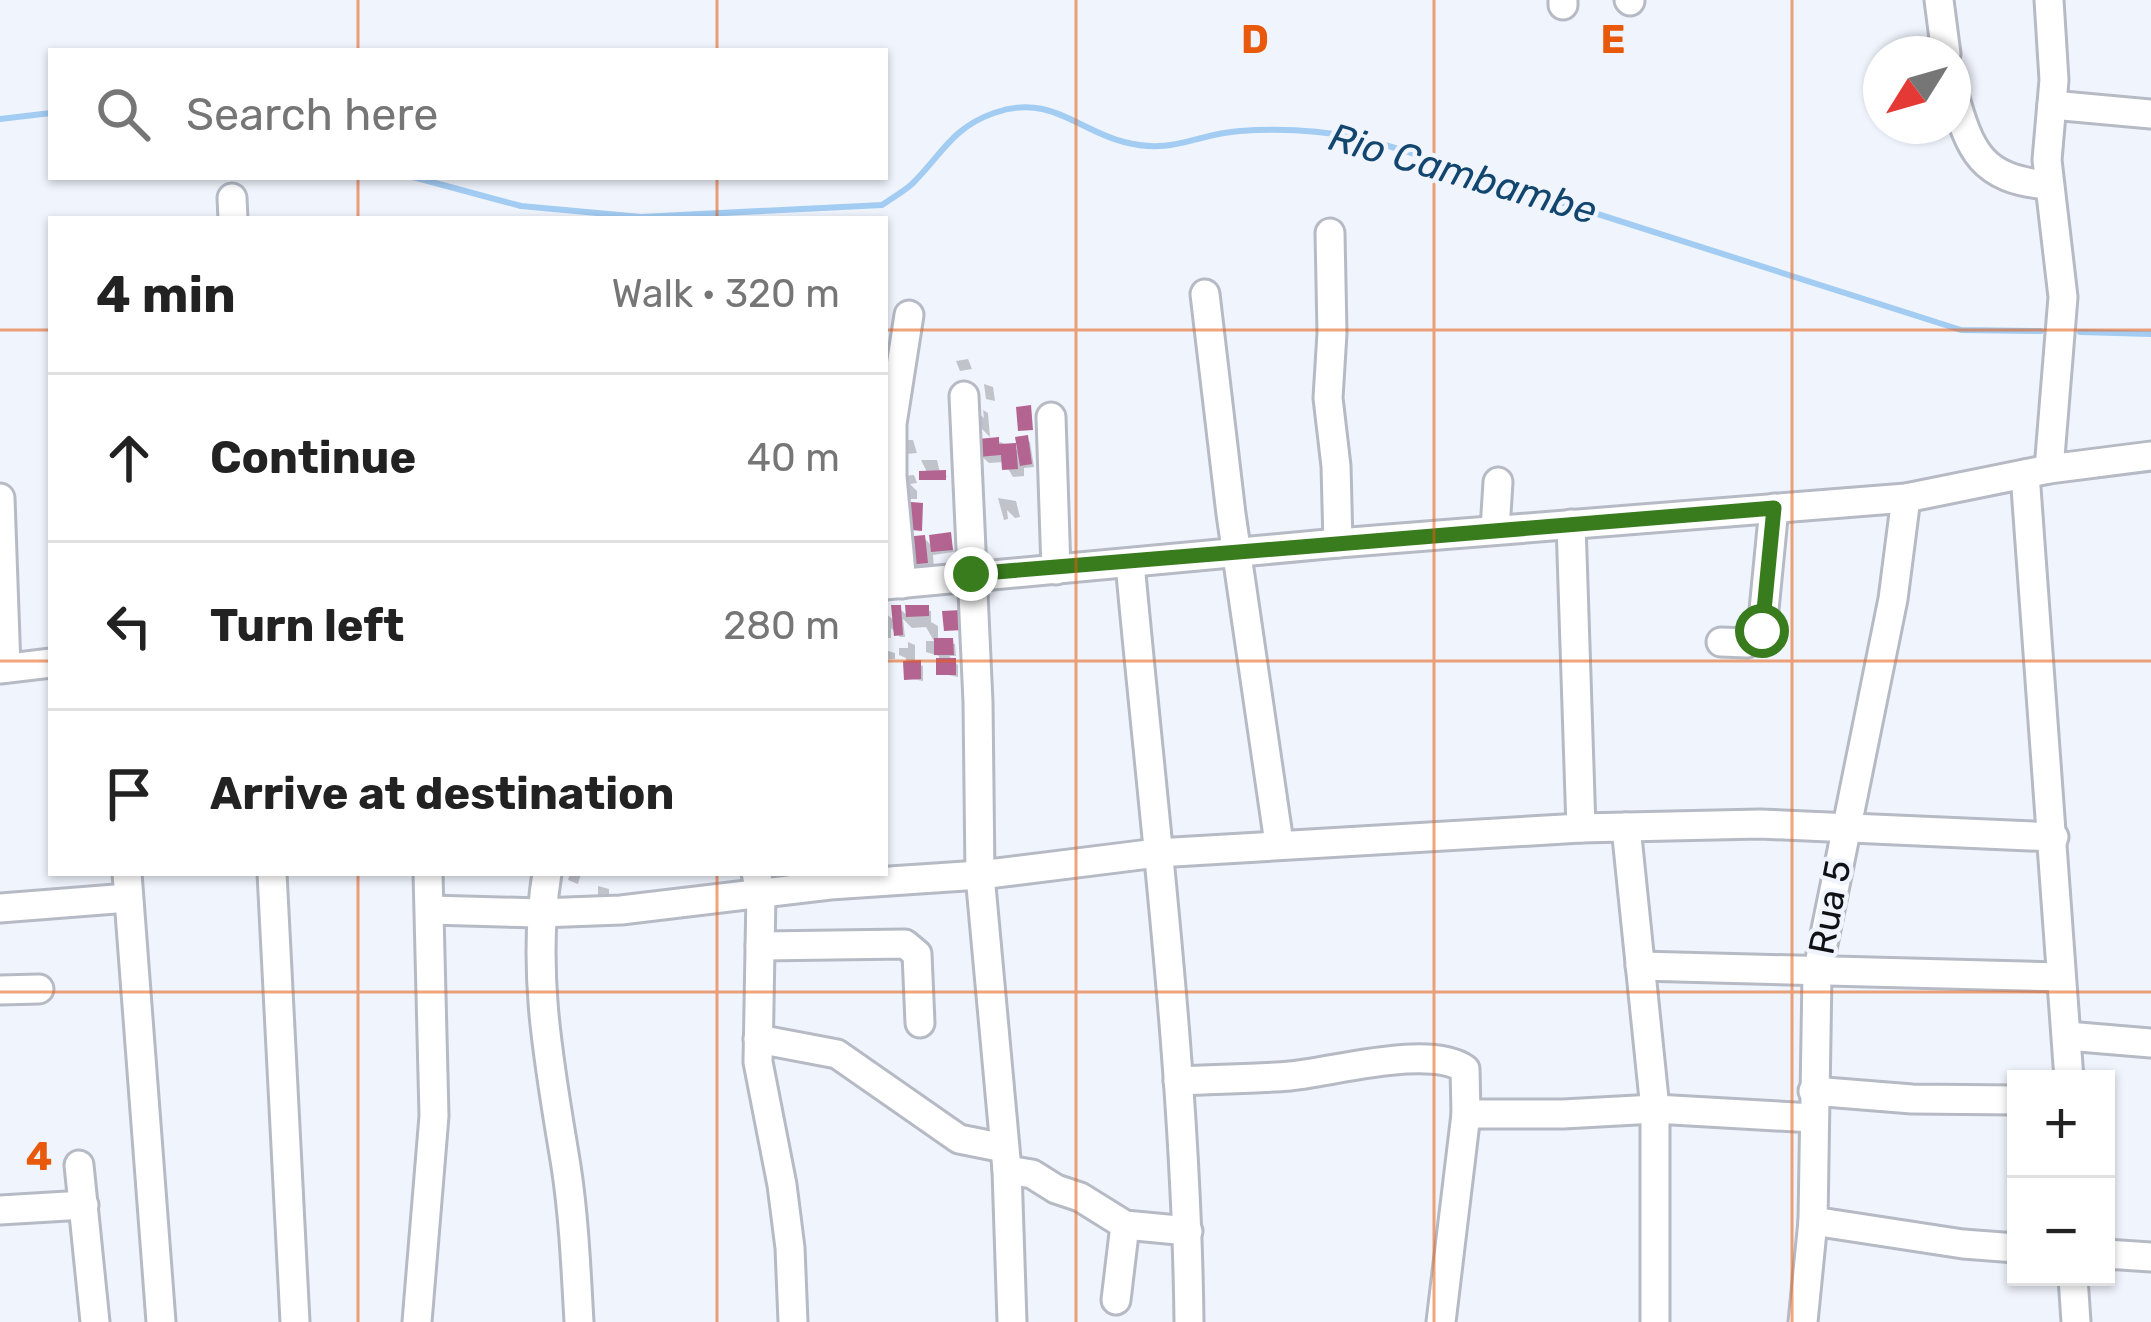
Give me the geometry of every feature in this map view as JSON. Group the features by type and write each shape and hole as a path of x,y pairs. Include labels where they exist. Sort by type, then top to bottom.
{"street":[{"path":"1939,0 1944,36"},
{"path":"2049,0 2048,185 2063,297 2060,357 2037,472 2059,977 2069,1070"},
{"path":"2052,105 2151,114"},
{"path":"1971,140 1995,173 2014,182 2048,185"},
{"path":"1330,232 1328,398 1338,543"},
{"path":"1204,294 1279,843"},
{"path":"910,315 892,424 894,584 1338,543 1906,499 2037,472 2151,457"},
{"path":"964,396 980,875 1006,1159 1012,1322"},
{"path":"1051,417 1056,570"},
{"path":"1495,530 1498,482"},
{"path":"0,498 3,669 48,663"},
{"name":"Rua 5","path":"1803,1322 1813,1221 1816,974 1890,613 1906,499"},
{"path":"1720,642 1747,643 1762,631 1774,508"},
{"path":"1571,524 1581,829"},
{"path":"1130,563 1178,1081 1189,1322"},
{"path":"430,910 621,910 759,883 830,885 980,875 1279,843 1581,829 1844,825 2054,837"},
{"path":"1626,827 1655,1109 1655,1322"},
{"path":"272,876 296,1322"},
{"path":"417,1322 434,1116 428,876"},
{"path":"546,876 540,913 542,1016 574,1225 579,1322"},
{"path":"759,883 758,1062 790,1248 793,1322"},
{"path":"0,908 127,886 161,1322"},
{"path":"760,946 905,944 916,954 920,1023"},
{"path":"1640,966 2059,977"},
{"path":"0,990 39,989"},
{"path":"2067,1036 2151,1043"},
{"path":"758,1039 837,1054 958,1139 1080,1197 1125,1225 1188,1231"},
{"path":"1178,1081 1286,1076 1422,1059 1450,1060 1465,1069 1466,1114 1441,1322"},
{"path":"1466,1114 2007,1100"},
{"path":"79,1165 95,1322"},
{"path":"0,1210 85,1205"},
{"path":"1813,1221 2007,1247"},
{"path":"1116,1300 1125,1225"},
{"path":"2115,1255 2151,1257"},
{"path":"2074,1286 2076,1322"}],"building":[{"path":"1031,405 1033,430 1018,431 1016,407"},
{"path":"1028,435 1032,464 1020,466 1015,437"},
{"path":"999,437 999,444 1016,443 1018,469 1002,470 1001,455 978,457 967,440"},
{"path":"946,470 946,480 919,480 919,471"},
{"path":"911,502 923,503 922,531 911,530"},
{"path":"951,532 953,550 931,552 929,535"},
{"path":"925,535 928,563 907,565 904,537"},
{"path":"891,605 901,605 903,635 894,636"},
{"path":"905,605 929,605 929,616 906,617"},
{"path":"962,610 963,630 944,631 942,611"},
{"path":"934,638 953,638 954,655 934,655"},
{"path":"936,658 956,658 956,675 936,675"},
{"path":"921,660 921,679 904,680 903,661"}],"waterway":[{"name":"Rio Cambambe","path":"661,216 882,205 912,184 967,126 994,113 1031,107 1141,145 1170,145 1240,131 1301,130 1354,138 1961,330 2041,331"},
{"name":"Rio Cambambe","path":"0,119 48,113"},
{"name":"Rio Cambambe","path":"424,180 521,206 630,216"},
{"name":"Rio Cambambe","path":"2080,332 2151,334"}],"route":[{"path":"971,574 1774,508 1762,631"}]}
